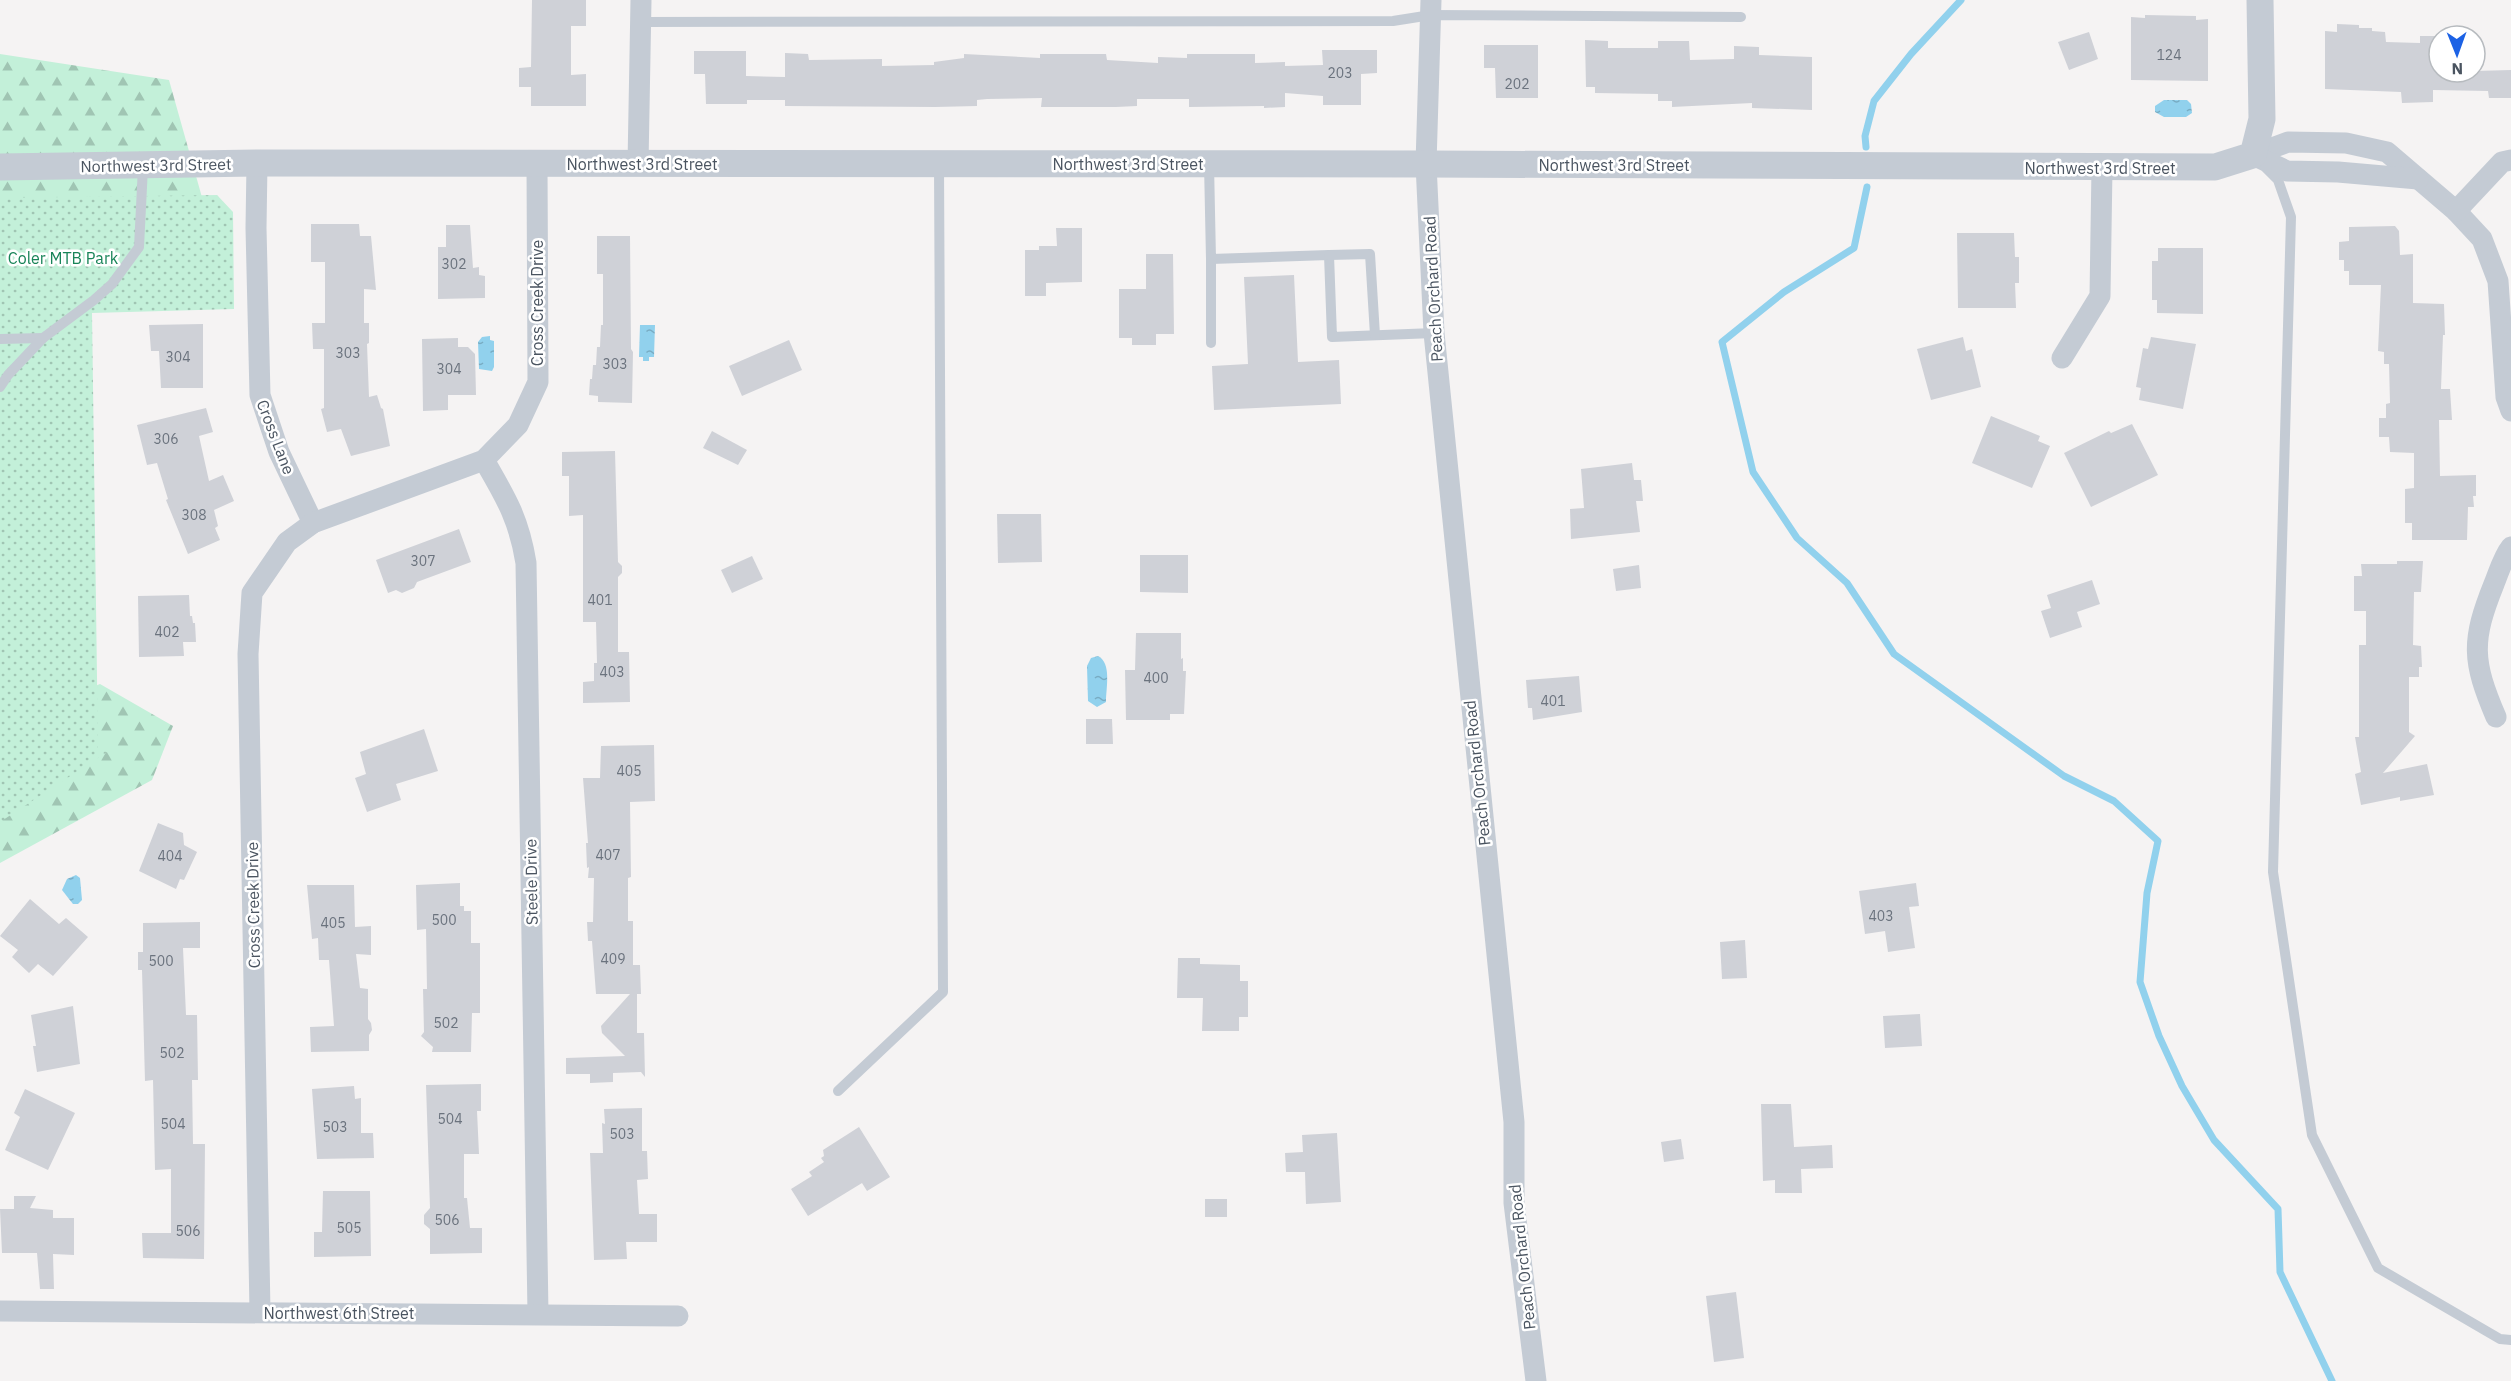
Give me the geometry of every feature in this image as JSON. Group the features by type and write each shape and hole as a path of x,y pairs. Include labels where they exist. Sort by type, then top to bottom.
{"street":[{"path":"638,164 641,0"},
{"path":"2253,155 2262,119 2260,0"},
{"name":"Peach Orchard Road","path":"1431,7 1426,164 1434,333 1514,1122 1514,1203 1536,1381"},
{"path":"2253,155 2288,142 2346,143 2387,152 2456,211 2482,239 2498,281 2506,397 2511,411"},
{"path":"2253,155 2287,171 2338,172 2418,179"},
{"name":"Northwest 3rd Street","path":"0,167 142,167 257,163 1426,164 2102,168 2215,167 2253,155"},
{"path":"2456,211 2502,162 2511,160"},
{"name":"Cross Lane","path":"257,163 256,228 260,394 279,452 313,523"},
{"name":"Cross Creek Drive","path":"484,460 518,425 538,382 537,164"},
{"path":"2062,358 2100,296 2102,168"},
{"path":"313,523 484,460"},
{"name":"Steele Drive","path":"484,460 515,517 521,533 526,563 538,1314"},
{"name":"Cross Creek Drive","path":"260,1312 248,654 251,603 252,593 287,542 313,523"},
{"path":"2496,717 2482,685 2477,659 2477,636 2490,594 2511,547"},
{"name":"Northwest 6th Street","path":"0,1311 678,1316"}],"lane":[{"path":"641,22 1393,21 1431,7 1741,17"},
{"path":"2253,155 2278,180 2291,218 2273,872 2312,1135 2378,1268 2500,1339 2511,1340"},
{"path":"1209,164 1211,343"},
{"path":"838,1091 943,992 939,165"},
{"path":"0,387 8,375 43,338 112,284 139,247 142,167"},
{"path":"1211,259 1370,254 1375,335"},
{"path":"1329,255 1332,337 1434,333"},
{"path":"0,339 43,338"}],"green space":[{"path":"0,54 169,80 203,201 0,281"},
{"name":"Coler MTB Park","path":"217,195 233,212 234,309 92,313 98,749 110,750 0,822 0,198"},
{"path":"100,684 173,726 152,780 0,863 0,723"}],"water":[{"path":"2164,100 2187,100 2191,104 2192,113 2186,117 2164,117 2155,112 2155,106"},
{"path":"640,325 655,325 654,357 649,357 649,361 643,361 643,357 639,357"},
{"path":"490,336 490,340 494,341 492,371 479,369 478,342 482,337"},
{"path":"1098,656 1107,670 1107,683 1106,702 1097,707 1088,701 1087,666 1091,658"},
{"path":"76,875 80,878 82,900 78,904 73,904 62,890 67,879"}],"building":[{"path":"532,0 586,0 586,26 571,26 571,75 586,74 586,106 531,106 531,87 519,87 519,68 531,67"},
{"path":"2145,15 2196,16 2196,20 2208,19 2208,81 2131,80 2131,17 2145,18"},
{"path":"2337,24 2359,25 2359,28 2372,28 2372,31 2385,32 2386,42 2420,43 2420,36 2427,36 2427,84 2487,84 2487,71 2511,70 2511,98 2489,98 2488,91 2433,90 2433,102 2402,103 2401,92 2325,89 2325,31 2337,32"},
{"path":"2089,32 2098,59 2069,70 2058,42"},
{"path":"1585,40 1608,41 1608,48 1658,48 1658,41 1689,41 1690,60 1734,59 1734,46 1759,47 1759,55 1812,57 1812,110 1752,108 1752,103 1672,107 1672,101 1658,101 1658,94 1595,93 1595,87 1586,87"},
{"path":"1484,45 1538,45 1538,98 1496,98 1495,68 1484,68"},
{"path":"1322,50 1377,50 1377,73 1361,74 1361,105 1323,105 1323,96 1285,93 1285,107 1264,108 1264,106 1189,107 1189,99 1137,99 1137,106 1116,107 1041,107 1042,98 987,99 977,100 977,106 935,107 785,106 785,100 747,100 747,104 706,104 705,74 694,74 694,51 746,51 746,76 785,77 785,53 808,54 809,60 882,59 882,66 934,65 934,62 964,58 964,54 1040,58 1040,54 1106,54 1107,60 1158,63 1158,57 1187,58 1187,54 1255,54 1255,63 1285,62 1285,66 1323,65"},
{"path":"311,224 359,224 360,236 371,236 376,290 364,289 364,323 369,323 369,343 367,344 369,397 377,395 383,409 390,446 351,456 341,429 327,432 321,409 324,408 324,349 313,349 312,323 325,323 325,262 311,262"},
{"path":"446,225 470,225 473,268 479,267 479,275 485,276 485,298 438,299 438,247 446,247"},
{"path":"2395,226 2399,231 2400,255 2413,254 2413,303 2444,304 2445,335 2443,335 2441,389 2450,389 2452,420 2439,420 2440,476 2476,475 2474,507 2468,507 2467,540 2412,540 2412,523 2405,523 2405,489 2414,488 2414,453 2390,452 2389,437 2379,437 2379,418 2386,418 2386,404 2390,403 2389,364 2384,364 2384,352 2378,351 2381,285 2349,285 2349,271 2344,271 2344,260 2339,260 2339,242 2349,241 2349,227"},
{"path":"1056,228 1082,228 1082,282 1046,283 1046,296 1025,296 1025,250 1039,250 1039,246 1057,246"},
{"path":"1957,233 2014,233 2015,257 2019,257 2019,283 2015,283 2016,308 1958,308"},
{"path":"597,236 630,236 632,403 598,402 598,396 589,395 590,379 592,379 593,365 596,365 597,347 600,347 601,325 603,325 603,274 597,274"},
{"path":"2158,248 2203,248 2203,314 2157,313 2157,300 2152,300 2152,261 2158,261"},
{"path":"1146,254 1173,254 1174,334 1156,334 1156,345 1132,345 1132,338 1119,338 1119,289 1146,289"},
{"path":"1294,275 1298,362 1339,360 1341,404 1214,410 1212,366 1248,364 1244,277"},
{"path":"203,324 203,388 161,388 159,351 151,351 149,325"},
{"path":"1963,337 1966,351 1972,349 1981,387 1931,400 1917,349"},
{"path":"2151,337 2196,344 2183,409 2139,400 2141,388 2136,387 2143,348 2148,349"},
{"path":"458,338 458,347 468,347 475,354 476,395 448,395 448,410 423,411 422,339"},
{"path":"789,340 802,370 742,396 729,366"},
{"path":"206,408 213,432 199,436 209,481 223,475 234,501 214,510 218,526 215,528 220,540 188,554 166,500 168,499 157,463 147,465 137,425"},
{"path":"1991,416 2040,436 2038,441 2050,446 2032,488 1972,463"},
{"path":"2132,424 2158,475 2091,507 2064,453 2109,431 2111,433"},
{"path":"712,431 747,450 738,465 703,448"},
{"path":"615,451 618,562 622,566 622,573 618,577 618,652 629,652 630,702 583,703 583,682 594,681 594,663 597,663 596,622 583,622 583,515 569,516 569,476 562,476 562,452"},
{"path":"1632,463 1634,480 1641,480 1643,501 1636,501 1640,532 1571,539 1570,509 1584,508 1581,469"},
{"path":"997,514 1041,514 1042,562 998,563"},
{"path":"459,529 471,562 417,582 414,588 402,593 396,590 388,593 376,560"},
{"path":"1140,555 1188,555 1188,593 1140,592"},
{"path":"752,556 763,579 732,593 721,570"},
{"path":"2397,561 2423,561 2421,592 2414,592 2413,645 2421,646 2422,667 2419,667 2419,677 2409,677 2409,732 2415,736 2383,773 2427,764 2434,795 2400,801 2400,797 2361,805 2355,774 2361,772 2355,737 2359,737 2359,645 2366,645 2366,611 2354,611 2354,576 2362,576 2361,564 2397,564"},
{"path":"1639,565 1641,588 1616,591 1613,569"},
{"path":"2092,580 2100,604 2077,612 2082,627 2050,638 2041,611 2051,608 2047,595"},
{"path":"189,595 190,616 195,623 196,642 183,642 184,656 139,657 138,596"},
{"path":"1136,633 1181,633 1181,659 1183,658 1183,671 1186,671 1184,714 1170,714 1170,720 1126,720 1125,670 1135,670"},
{"path":"1579,676 1582,712 1533,720 1532,708 1528,708 1526,680"},
{"path":"1086,719 1112,719 1113,744 1086,744"},
{"path":"424,729 438,771 396,784 401,800 367,812 355,778 366,774 360,752"},
{"path":"654,745 655,801 630,802 631,877 628,878 628,921 633,921 633,965 640,965 641,994 637,994 637,1033 644,1033 645,1077 641,1072 613,1073 613,1082 590,1083 590,1074 566,1074 566,1058 625,1056 602,1033 601,1026 630,994 596,994 592,941 588,941 587,922 593,922 594,878 588,878 583,778 600,778 601,746"},
{"path":"158,823 183,833 184,845 197,852 184,880 180,879 176,889 139,871"},
{"path":"460,883 460,906 464,906 464,911 471,911 471,943 480,943 480,1013 472,1013 471,1052 432,1052 433,1047 421,1036 424,1032 423,989 427,989 426,929 417,930 416,885"},
{"path":"1916,883 1919,906 1909,907 1915,948 1888,952 1885,931 1865,934 1859,891"},
{"path":"307,885 354,885 355,927 371,926 371,955 356,954 360,988 368,989 368,1019 372,1030 369,1035 369,1051 311,1052 310,1027 334,1026 329,960 319,960 318,938 312,939"},
{"path":"30,899 59,924 66,918 88,937 53,976 38,964 29,973 12,957 18,950 0,936"},
{"path":"200,922 200,948 183,948 186,1015 197,1015 198,1080 192,1080 193,1144 205,1144 204,1259 143,1258 142,1233 171,1233 171,1169 155,1170 153,1080 145,1081 142,970 138,970 138,952 143,952 143,923"},
{"path":"1745,940 1747,978 1722,979 1720,942"},
{"path":"1178,958 1200,958 1200,964 1240,965 1240,981 1248,981 1248,1017 1239,1017 1239,1031 1202,1031 1203,998 1177,998"},
{"path":"73,1006 80,1064 37,1072 31,1015"},
{"path":"1920,1014 1922,1046 1885,1048 1883,1016"},
{"path":"481,1084 481,1111 477,1111 479,1154 464,1154 464,1198 467,1198 470,1228 482,1228 482,1253 430,1254 430,1229 424,1224 424,1215 430,1208 426,1085"},
{"path":"354,1086 355,1099 361,1098 361,1133 373,1133 374,1158 317,1159 312,1089"},
{"path":"25,1089 75,1113 48,1170 5,1150 20,1117 14,1113"},
{"path":"1761,1104 1791,1104 1794,1147 1832,1145 1833,1168 1801,1169 1802,1193 1775,1193 1775,1180 1763,1181"},
{"path":"642,1108 642,1151 647,1151 648,1179 637,1180 639,1214 657,1214 657,1242 626,1242 627,1259 594,1260 590,1153 603,1153 604,1109"},
{"path":"859,1127 890,1177 867,1191 862,1183 808,1216 791,1189 812,1176 809,1172 824,1162 821,1158 824,1156 823,1150"},
{"path":"1337,1133 1341,1202 1306,1204 1305,1172 1286,1172 1285,1153 1303,1152 1302,1135"},
{"path":"1681,1139 1684,1159 1664,1162 1661,1142"},
{"path":"323,1191 370,1191 371,1256 314,1257 314,1232 322,1232"},
{"path":"14,1196 36,1196 30,1208 53,1210 53,1218 74,1218 74,1255 53,1254 54,1289 40,1289 37,1253 2,1253 0,1209 14,1209"},
{"path":"1205,1199 1227,1199 1227,1217 1205,1217"},
{"path":"1736,1292 1744,1358 1714,1362 1706,1296"}],"waterway":[{"path":"1866,147 1865,136 1874,101 1911,54 1961,0"},
{"path":"1867,187 1854,248 1784,292 1722,342 1753,472 1797,538 1847,583 1894,654 2064,776 2114,801 2158,841 2147,893 2140,982 2159,1036 2182,1086 2214,1140 2278,1209 2280,1272 2332,1381"}]}
